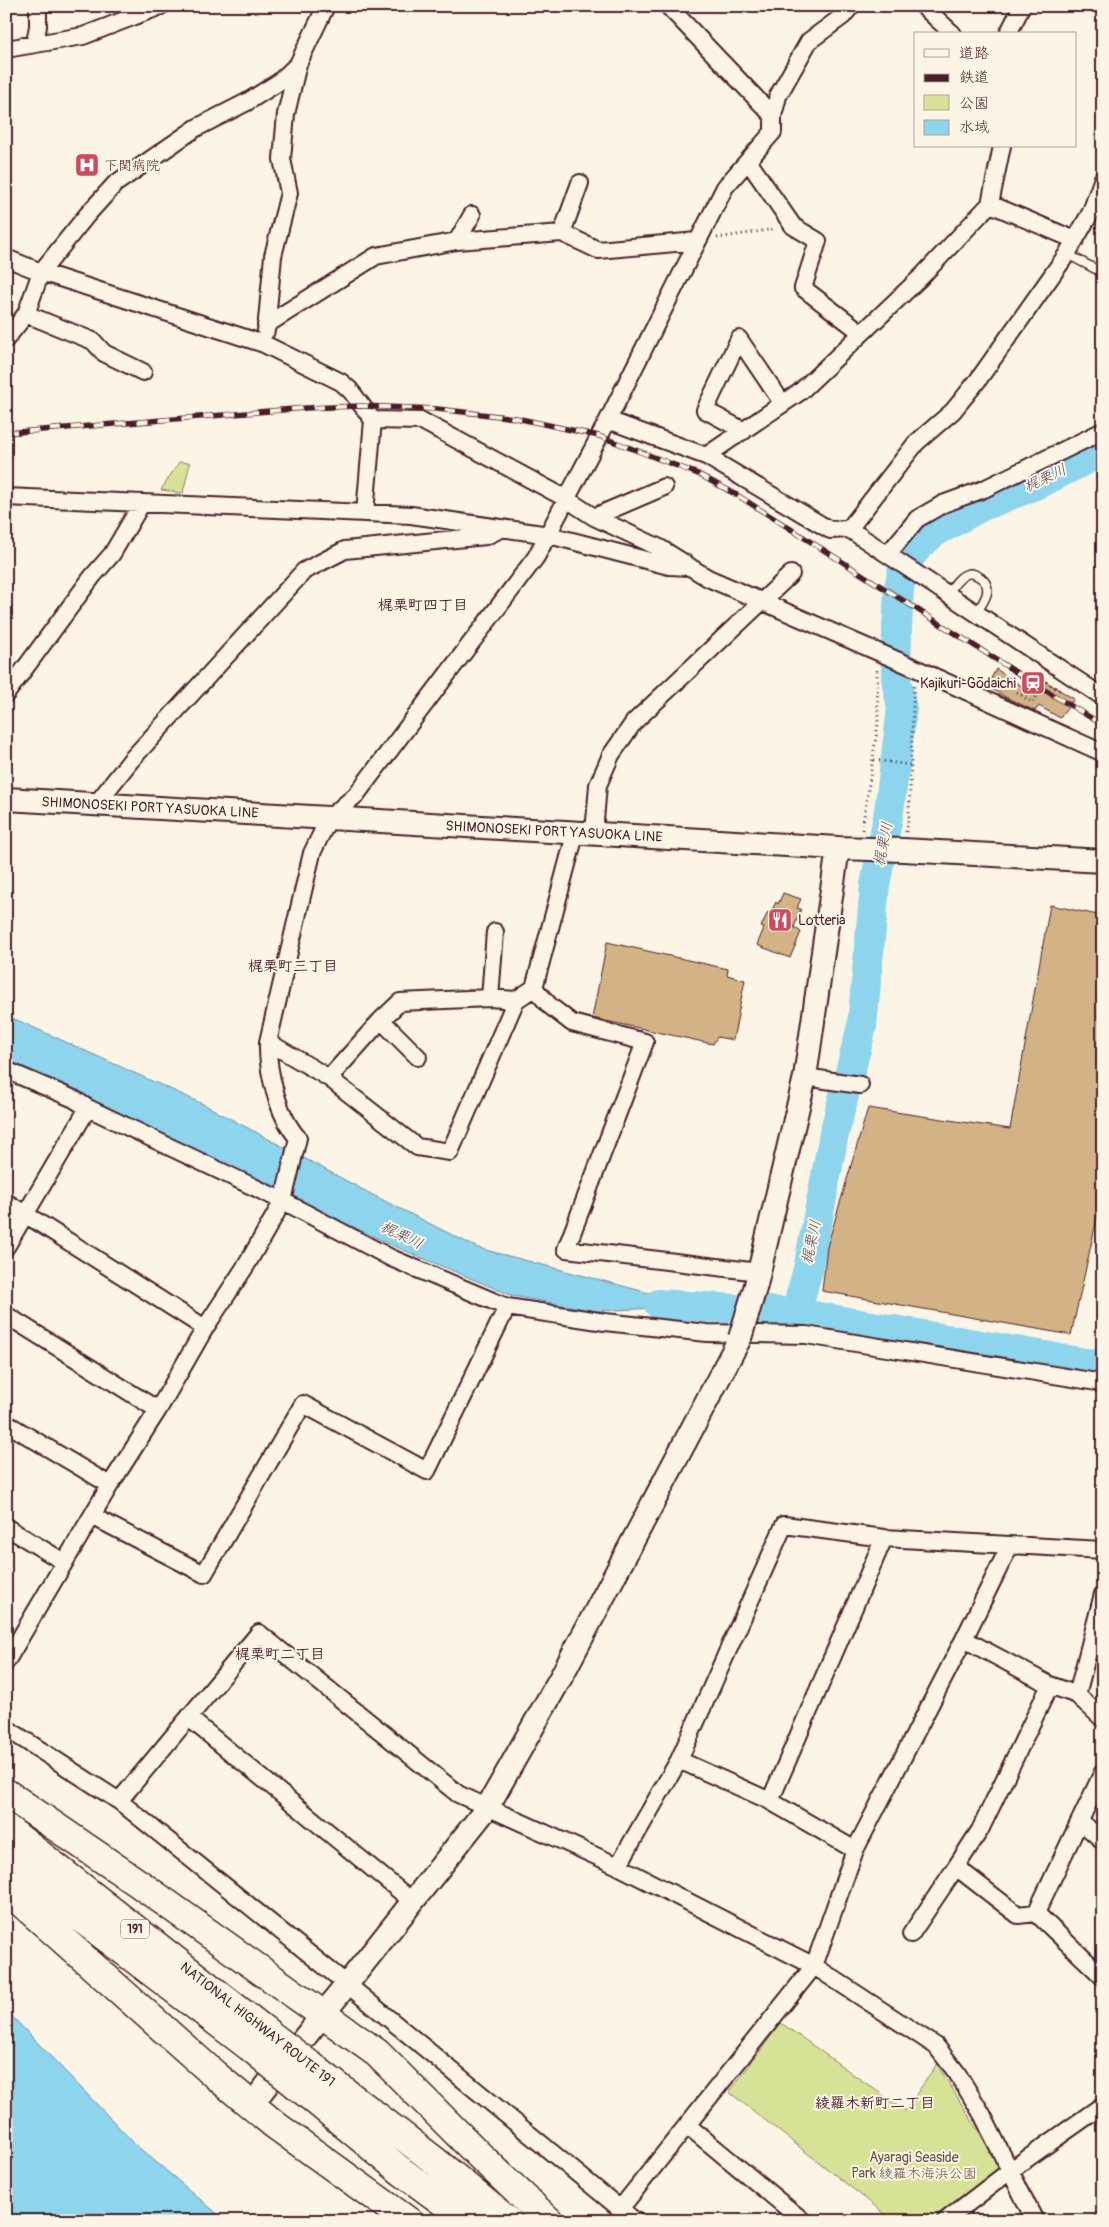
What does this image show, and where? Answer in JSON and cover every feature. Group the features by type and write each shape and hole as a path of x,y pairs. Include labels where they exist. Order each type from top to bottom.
{"highway":[{"path":"6,1793 138,1883 377,2053 479,2155 550,2221"},
{"name":"NATIONAL HIGHWAY ROUTE 191","path":"6,1828 257,2038 307,2077 436,2160 508,2221"},
{"name":"NATIONAL HIGHWAY ROUTE 191","path":"6,1861 257,2038"},
{"path":"6,1889 251,2105 282,2130 408,2221"},
{"name":"NATIONAL HIGHWAY ROUTE 191","path":"307,2077 401,2171 469,2221"}],"street":[{"path":"35,43 38,26 38,6"},
{"path":"6,49 82,36 161,6"},
{"path":"264,344 273,256 289,193 282,159 286,114 298,64 326,6"},
{"path":"668,6 773,116"},
{"path":"6,1662 11,1647 158,1410 205,1328 247,1264 283,1201 298,1138 290,1130 270,1079 268,1042 312,853 329,818 356,795 512,589 549,535 565,498 608,420 725,187 773,132 773,116 778,96 809,41 843,16 851,6"},
{"path":"923,6 951,32"},
{"path":"1009,32 1022,6"},
{"path":"6,339 26,314 41,272 87,214 115,184 196,128 247,102 279,82 298,64"},
{"path":"706,456 800,392 921,277 990,204 1002,148"},
{"path":"748,161 793,226 818,241 803,288 862,333"},
{"path":"849,529 916,443 953,411 978,380 1071,247 1091,212 1103,178"},
{"path":"562,233 580,183"},
{"path":"990,204 1071,247"},
{"path":"456,242 472,214"},
{"path":"266,325 376,256 456,242 562,233 598,250 697,241"},
{"path":"6,258 41,272 264,344 341,382 350,390 373,420 365,513"},
{"path":"26,314 93,341 104,353 143,372"},
{"path":"744,431 705,410 739,339 783,404"},
{"path":"373,420 422,421 565,498 594,516 660,548 708,578 912,667 1103,754"},
{"path":"608,420 706,456 830,530 849,529 1103,697"},
{"path":"891,556 918,519 943,504 984,489 1103,431"},
{"path":"594,516 664,487"},
{"path":"6,497 411,515 549,535 669,566 690,567"},
{"path":"6,694 92,577 112,554 142,503"},
{"path":"97,803 131,760 304,571 345,550 486,536 503,528"},
{"path":"268,1042 329,1078 418,1147 450,1152 516,1000 534,988 585,832 598,785 611,754 634,722 791,574"},
{"name":"SHIMONOSEKI PORT YASUOKA LINE","path":"6,799 855,849 1103,861"},
{"path":"251,2105 487,1808 560,1677 740,1338 757,1278 805,1077 855,849"},
{"path":"490,998 495,932"},
{"path":"534,988 550,1006 572,1023 645,1042 566,1249 757,1278"},
{"path":"329,1078 380,1020 400,1002 490,998 516,1000"},
{"path":"380,1020 418,1057"},
{"path":"6,1070 74,1099 88,1108 283,1201 391,1258 507,1307 605,1322 708,1333 806,1335 1103,1383"},
{"path":"805,1077 860,1085"},
{"path":"6,1247 88,1108"},
{"path":"6,1202 205,1328"},
{"path":"92,1516 204,1574 303,1404 428,1471 507,1307"},
{"path":"6,1315 158,1410"},
{"path":"6,1423 110,1485"},
{"path":"618,1866 679,1760 784,1525 884,1538 1103,1550"},
{"path":"6,1527 64,1562"},
{"path":"770,1801 884,1538"},
{"path":"620,2209 814,1966 855,1850 964,1639 1010,1545"},
{"path":"1077,1695 1103,1594"},
{"path":"119,1801 260,1633 458,1794 618,1866 814,1966 936,2046 957,2073 1011,2170 1035,2221"},
{"path":"964,1639 1050,1685 1077,1695 1103,1718"},
{"path":"911,1934 980,1830 1050,1685"},
{"path":"189,1718 412,1901"},
{"path":"6,1728 119,1801 348,1985 635,2221"},
{"path":"679,1760 770,1801 855,1850"},
{"path":"1036,1913 1103,1772"},
{"path":"1080,1821 1103,1841"},
{"path":"956,1867 1018,1915 1036,1913"},
{"path":"1036,1913 1103,1977"},
{"path":"945,2221 1011,2170 1103,2105"},
{"path":"687,2125 803,2221"}],"lane":[{"path":"1071,247 1103,272"},
{"path":"948,593 960,577 968,573 976,574 985,582 988,588 987,595 977,612"}],"path":[{"path":"697,241 793,226"},
{"path":"855,849 874,760 878,724 876,684 880,654"},
{"path":"903,850 909,815 912,667"},
{"path":"1017,692 1032,702 1046,682 1062,692"},
{"path":"874,760 910,765"}],"green space":[{"path":"179,462 190,463 183,493 161,490"},
{"name":"Ayaragi Seaside Park 綾羅木海浜公園","path":"781,2023 905,2111 937,2064 1002,2170 932,2221 894,2221 729,2092"}],"water":[{"path":"6,1015 203,1104 371,1194 478,1248 699,1306 596,1311 513,1296 396,1247 6,1065"},
{"path":"6,2010 137,2146 226,2221 6,2221"}],"building":[{"name":"Kajikuri-Gōdaichi","path":"996,669 1030,692 1040,678 1074,699 1060,718 1039,706 1035,711 987,686"},
{"name":"Lotteria","path":"783,893 801,899 797,908 801,909 794,927 801,932 790,958 757,945 764,928 761,927 768,912 770,914 776,902 778,904"},
{"path":"1050,905 1103,916 1103,1191 1071,1335 822,1291 827,1247 868,1108 1010,1129"},
{"path":"607,942 728,969 727,975 745,980 733,1040 717,1037 713,1044 592,1018"}],"waterway":[{"name":"梶栗川","path":"796,1313 808,1269 834,1134 862,1026 875,885 889,811 902,709 896,678 899,588 904,565 916,549 933,533 980,507 1038,484 1103,451"},
{"path":"659,1304 796,1313 1103,1366"}],"railway":[{"path":"6,433 306,408 360,406 437,409 516,418 599,436 698,474 737,495 1033,683 1103,725"}],"place":[{"name":"下関病院","path":"87,165"},
{"name":"Kajikuri-Gōdaichi","path":"1033,683"},
{"name":"Lotteria","path":"780,920"}],"district":[{"name":"梶栗町四丁目","path":"423,605"},
{"name":"梶栗町三丁目","path":"293,966"},
{"name":"梶栗町二丁目","path":"280,1654"},
{"name":"綾羅木新町二丁目","path":"875,2103"}]}
